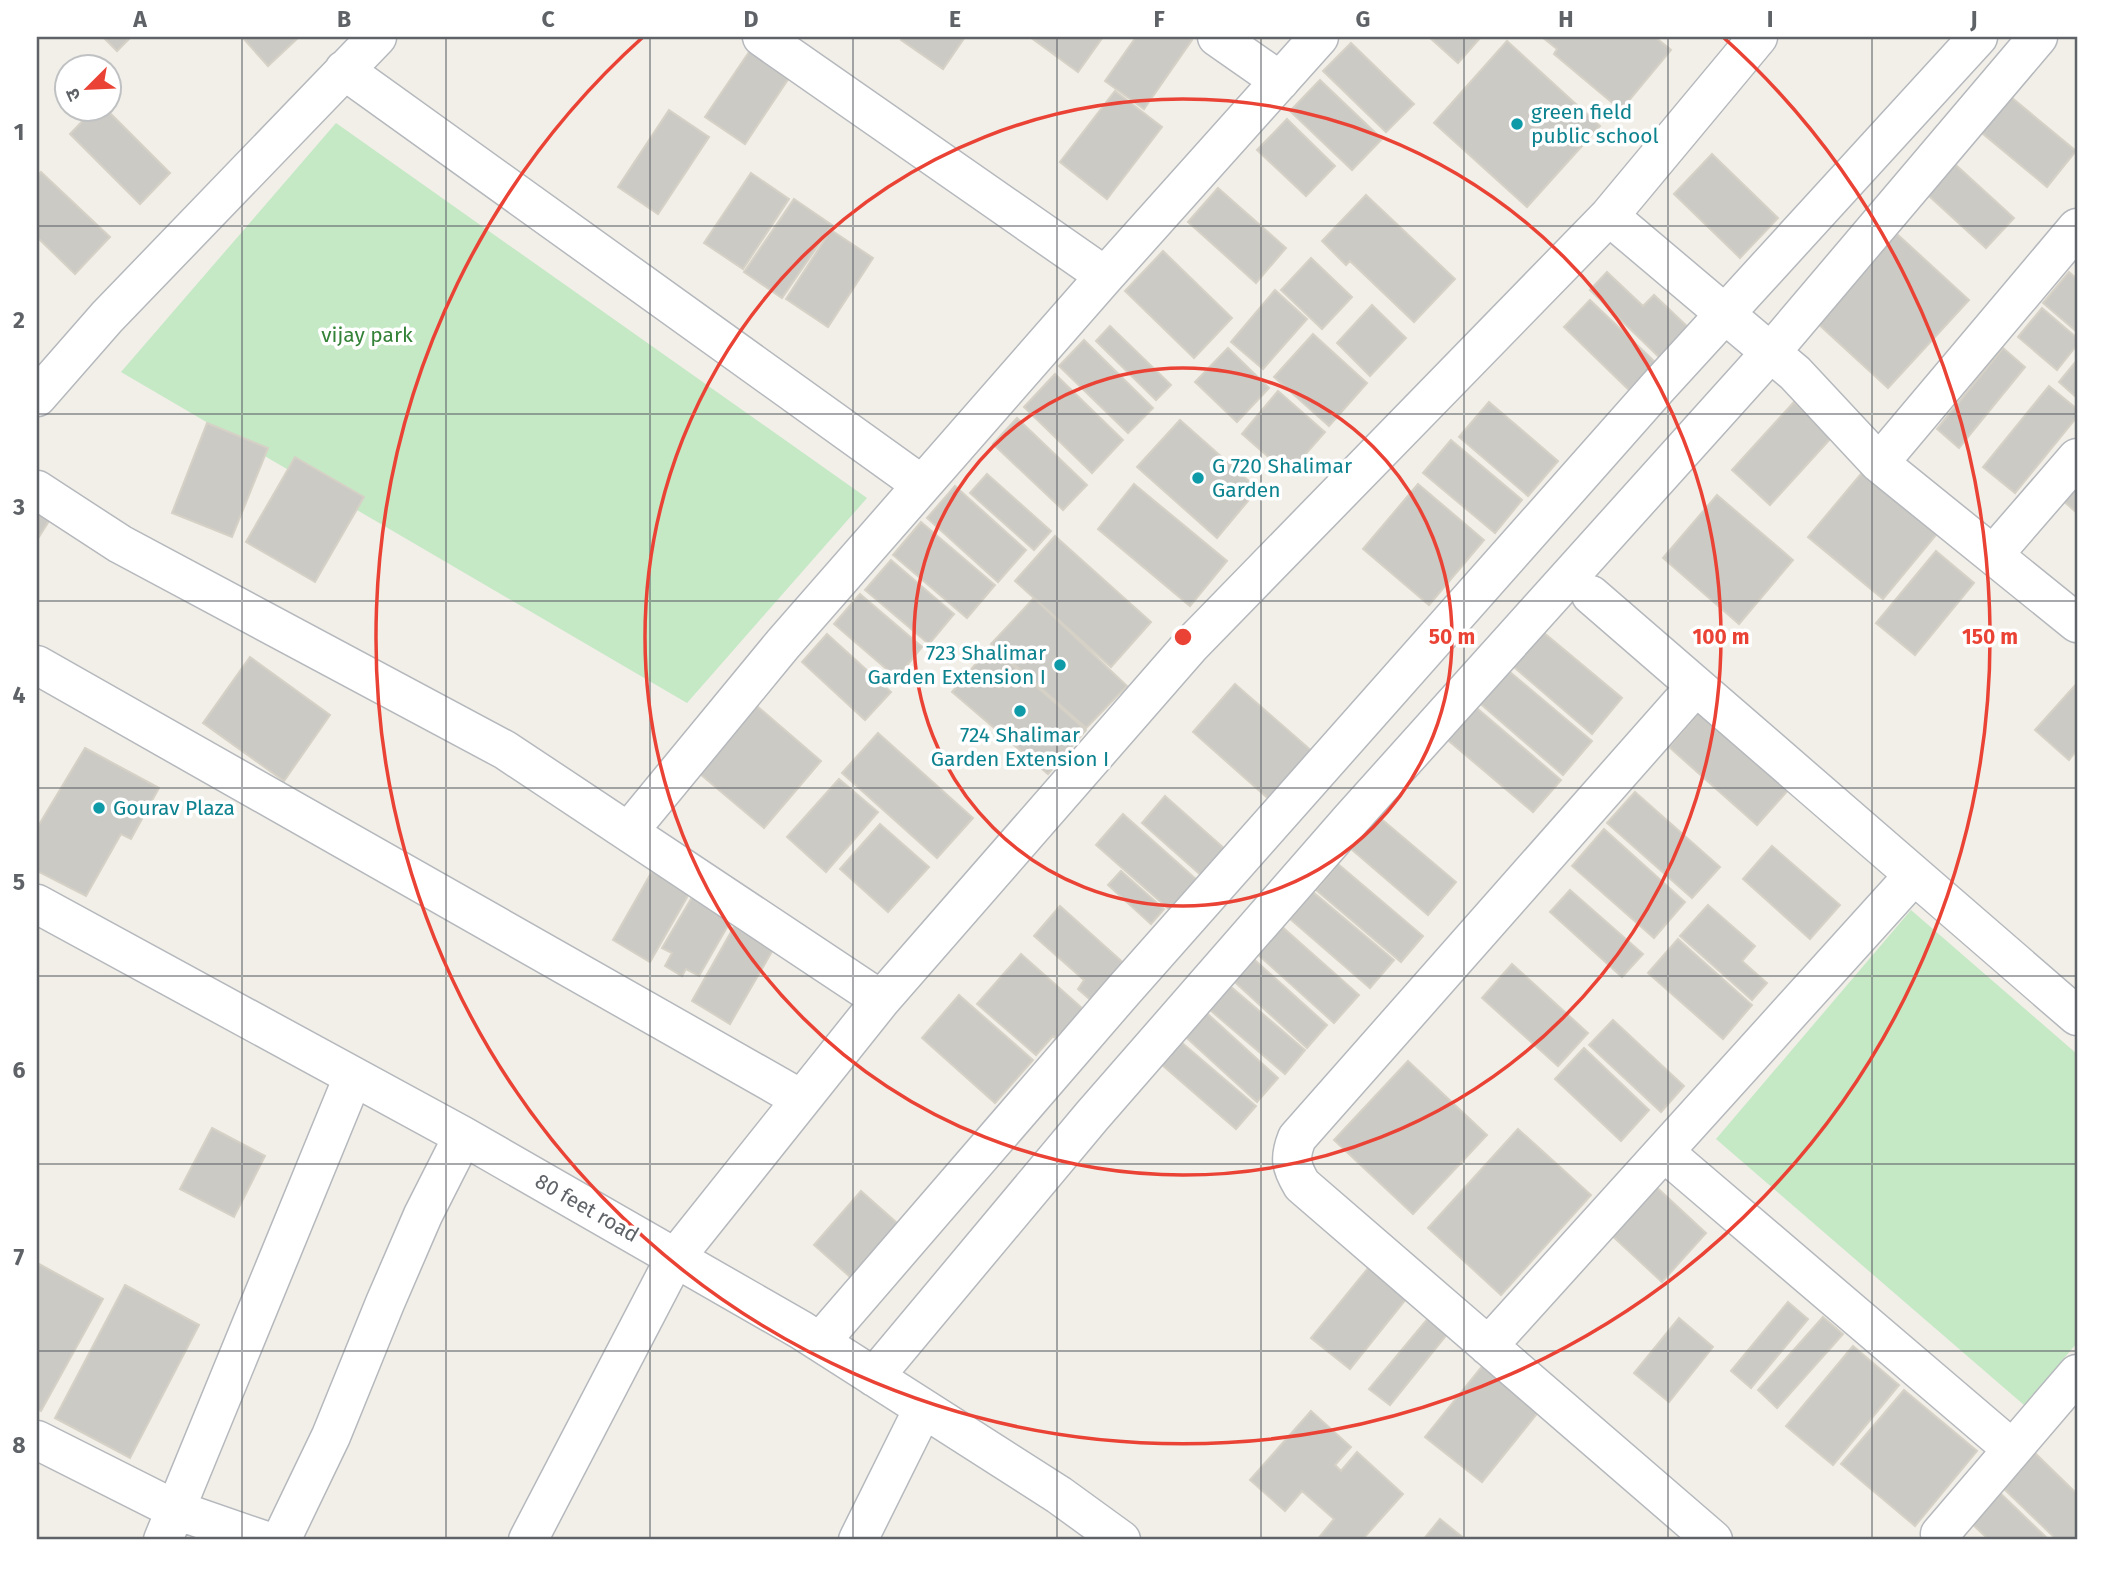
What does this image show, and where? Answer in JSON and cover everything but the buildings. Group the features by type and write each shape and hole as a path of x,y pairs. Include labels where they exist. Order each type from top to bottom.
{"street":[{"path":"37,397 116,307 377,37"},
{"path":"762,37 1105,276"},
{"path":"1217,37 1280,81"},
{"path":"629,831 783,643 1105,276 1320,37"},
{"path":"820,1342 1124,990 1978,37"},
{"path":"874,1377 1092,1116 1768,349 2038,37"},
{"path":"528,1540 675,1258 881,1000 1190,646 1609,216 1748,40"},
{"path":"344,71 922,485"},
{"path":"1609,216 1795,373 1879,463 2077,623"},
{"path":"1879,463 2077,228"},
{"path":"1993,555 2077,458"},
{"path":"37,490 120,544 505,750 881,1000"},
{"path":"1591,595 2077,1016"},
{"path":"37,665 801,1099"},
{"path":"1696,686 1297,1138 1292,1151 1293,1170 1302,1185 1713,1540"},
{"path":"1488,1346 1914,875"},
{"name":"80 feet road","path":"37,904 463,1136 820,1342 1059,1495 1121,1540"},
{"path":"170,1525 354,1077"},
{"path":"281,1540 331,1436 424,1215 463,1136"},
{"path":"1664,1153 2012,1449"},
{"path":"1940,1534 2077,1374"},
{"path":"858,1540 923,1409"},
{"path":"37,1440 170,1525 263,1540"}],"green space":[{"name":"vijay park","path":"336,123 867,498 687,703 121,372"},
{"path":"1911,910 2077,1054 2077,1343 2024,1405 1716,1139"}],"place":[{"name":"green field public school","path":"1517,124"},
{"name":"G 720 Shalimar Garden","path":"1198,478"},
{"name":"723 Shalimar Garden Extension I","path":"1060,665"},
{"name":"724 Shalimar Garden Extension I","path":"1020,711"},
{"name":"Gourav Plaza","path":"99,808"}]}
